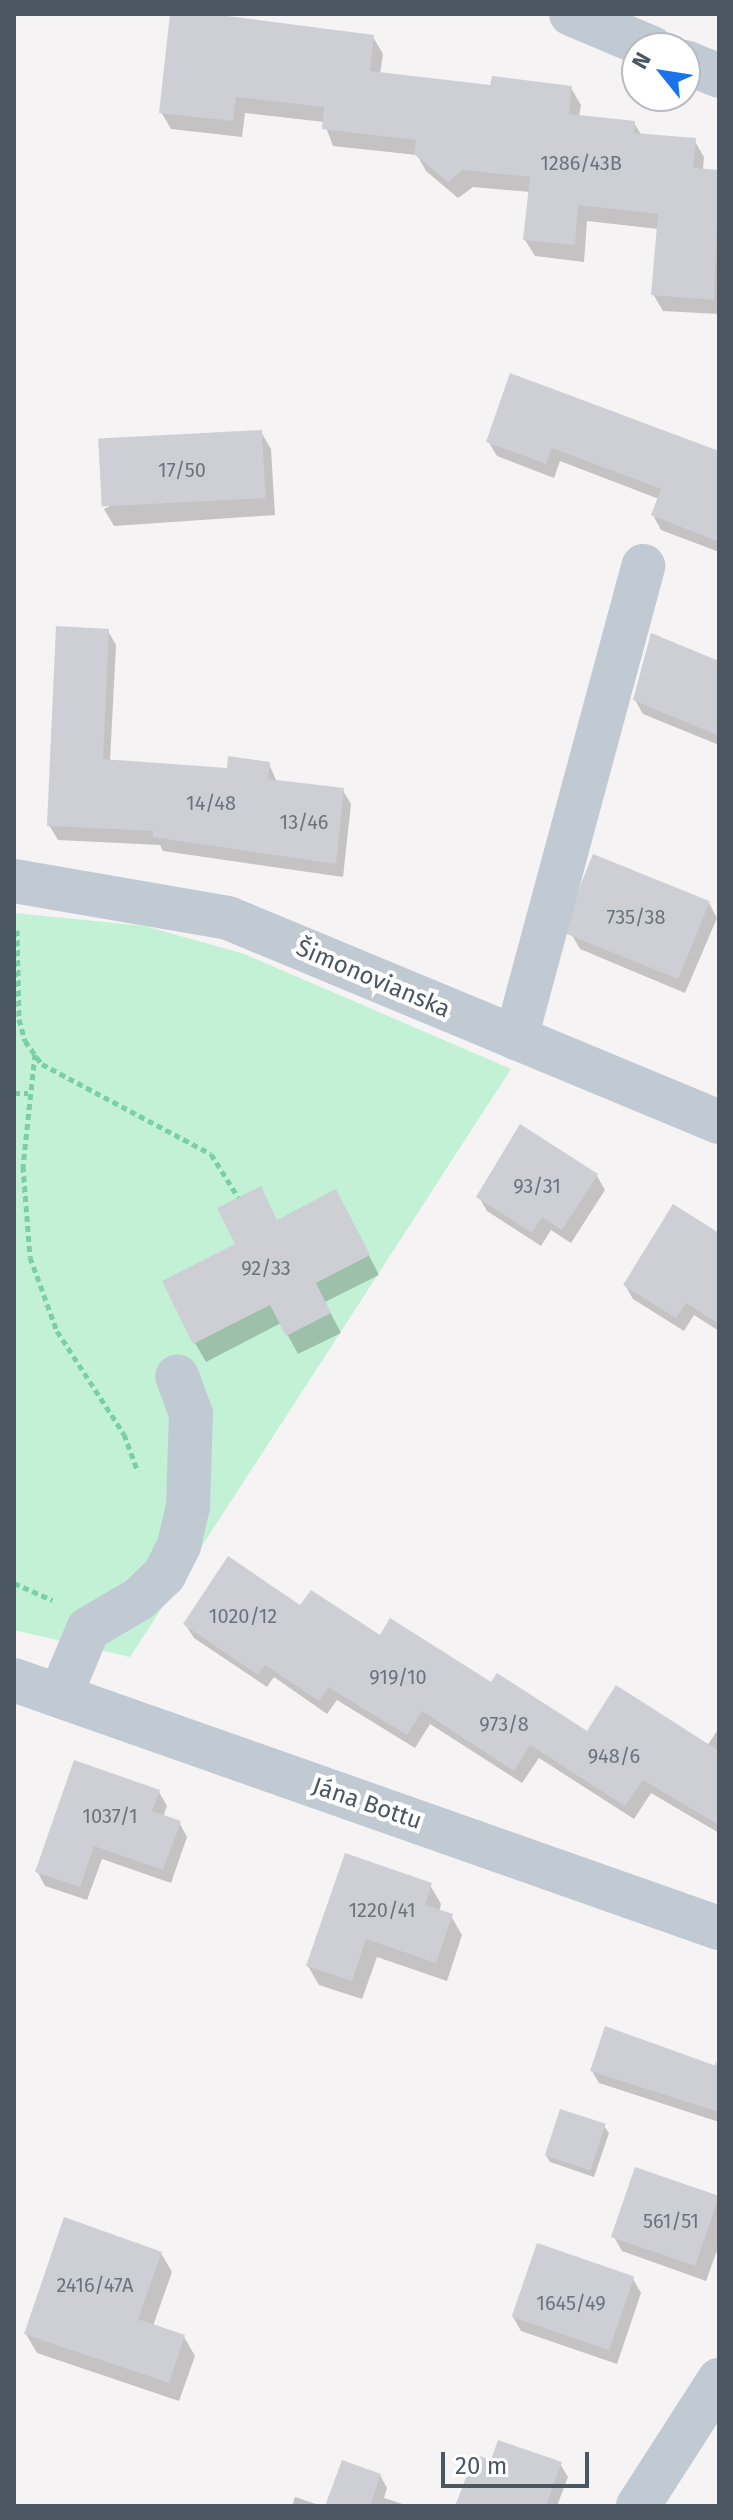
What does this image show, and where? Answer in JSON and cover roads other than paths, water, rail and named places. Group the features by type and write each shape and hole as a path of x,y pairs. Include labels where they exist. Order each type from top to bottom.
{"street":[{"path":"571,14 621,35"},
{"path":"516,1038 643,566"},
{"name":"Šimonovianska","path":"15,897 228,918 719,1122"},
{"path":"60,1696 88,1629 139,1599 164,1575 179,1545 188,1507 191,1414 177,1376"},
{"name":"Jána Bottu","path":"14,1680 719,1928"},
{"path":"638,2506 719,2380"}]}
